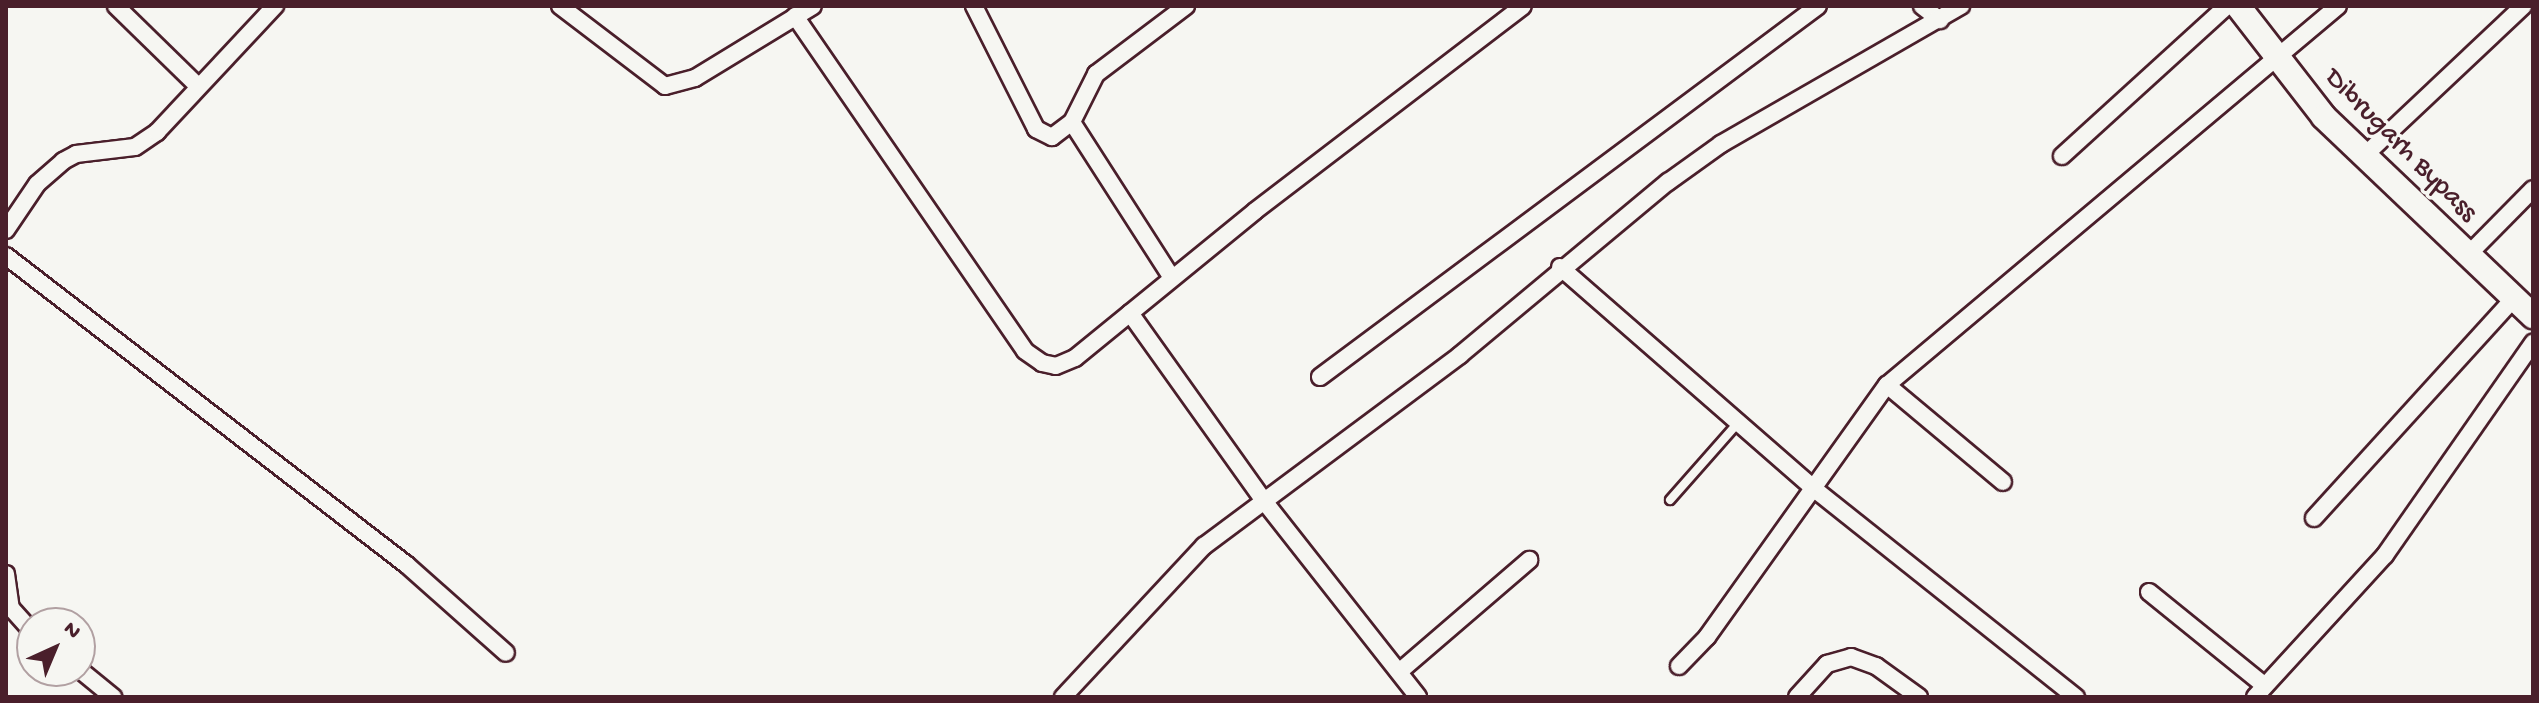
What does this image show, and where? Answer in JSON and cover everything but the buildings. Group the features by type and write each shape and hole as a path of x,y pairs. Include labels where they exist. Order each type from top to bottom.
{"main road":[{"name":"Dibrugarh Bypass","path":"2238,6 2277,62 2363,157 2466,257 2533,316"}],"street":[{"path":"116,6 198,86"},
{"path":"6,230 50,170 76,154 145,142 275,6"},
{"path":"560,6 665,86 695,78 813,6"},
{"path":"974,6 1036,129 1052,137 1072,122 1096,74 1186,6"},
{"path":"795,16 1025,351 1042,363 1056,366 1075,358 1172,278 1523,6"},
{"path":"1320,377 1818,6"},
{"path":"1922,6 1940,20"},
{"path":"1063,697 1204,546 1460,355 1560,267 1721,144 1961,6"},
{"path":"2062,156 2227,6"},
{"path":"1679,666 1707,637 1887,385 2150,161 2277,62 2338,6"},
{"path":"2363,157 2523,6"},
{"path":"1072,122 1172,278"},
{"path":"2466,257 2533,189"},
{"path":"6,256 407,565 506,653"},
{"path":"1560,267 1813,488 2076,697"},
{"path":"2314,518 2513,299"},
{"path":"1130,313 1264,501 1418,697"},
{"path":"2149,592 2260,692 2385,555 2533,343"},
{"path":"1887,385 2003,482"},
{"path":"1399,672 1529,560"},
{"path":"6,574 11,608 16,613"},
{"path":"1797,697 1827,664 1851,657 1876,666 1919,697"},
{"path":"96,683 113,697"}],"lane":[{"path":"1670,500 1738,423"}]}
